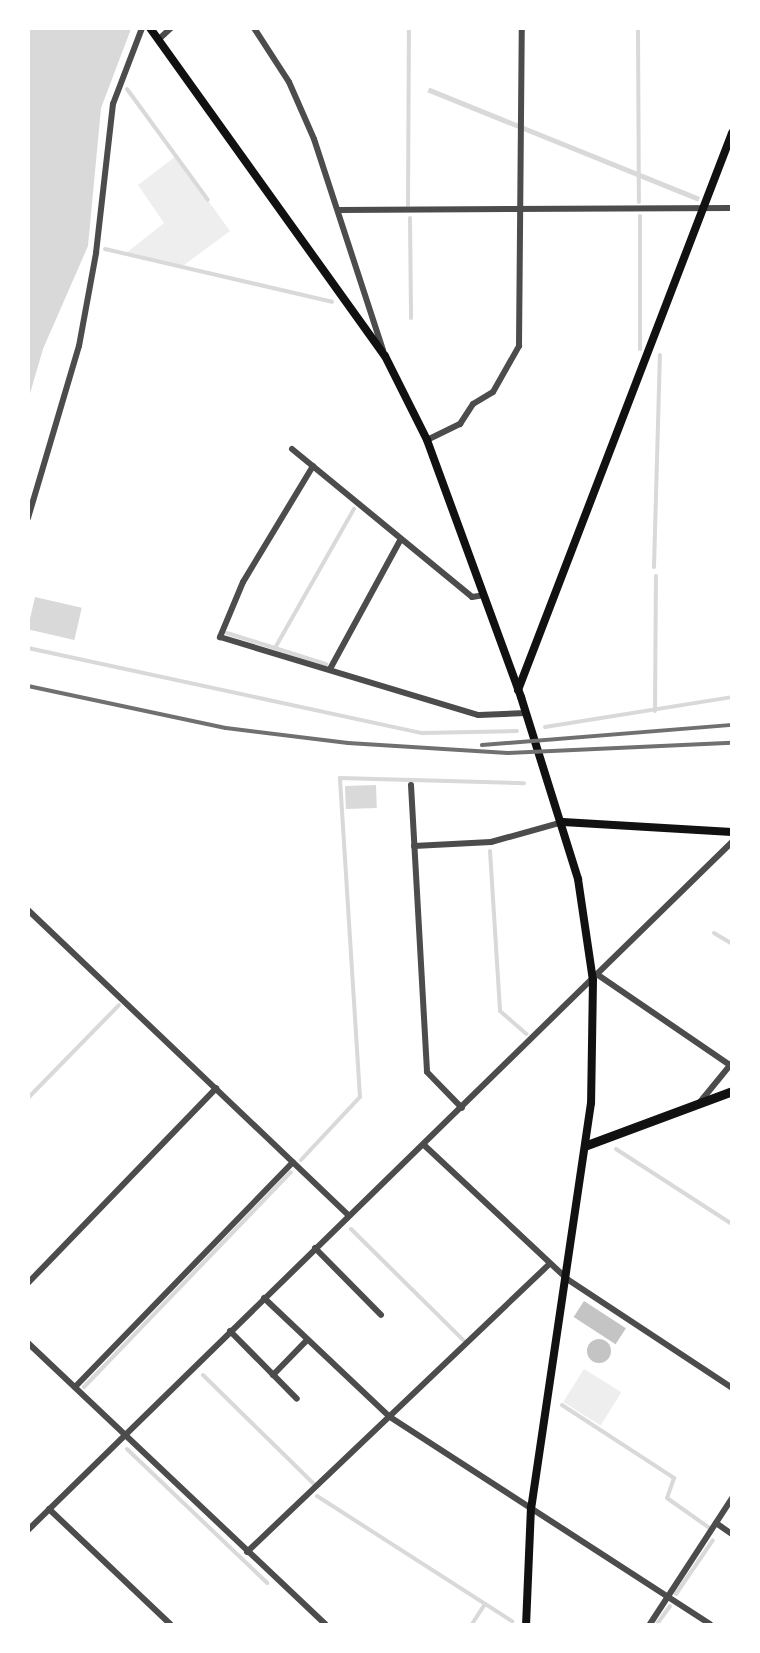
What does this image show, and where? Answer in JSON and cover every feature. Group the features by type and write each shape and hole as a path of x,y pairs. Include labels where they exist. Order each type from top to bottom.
{"main road":[{"path":"150,28 385,356 427,440 518,690 562,822 590,939 596,977 587,1145 531,1507 526,1624"},
{"path":"518,690 732,134"},
{"path":"562,822 732,832"},
{"path":"587,1145 732,1091"}],"street":[{"path":"28,519 79,346 113,104 142,28"},
{"path":"158,39 171,28"},
{"path":"254,28 289,82 339,210 385,356"},
{"path":"427,440 460,424 473,404 503,382 514,359 522,331 522,28"},
{"path":"339,210 732,208"},
{"path":"292,449 472,597 484,596"},
{"path":"313,466 243,582 220,636 479,715 526,713"},
{"path":"330,669 401,539"},
{"path":"411,785 427,1072 462,1108"},
{"path":"414,846 491,842 562,822"},
{"path":"28,1530 732,842"},
{"path":"28,910 31,918 216,1088 348,1215"},
{"path":"596,977 731,1064 700,1103"},
{"path":"28,1283 216,1088"},
{"path":"424,1145 567,1279 732,1388"},
{"path":"75,1388 293,1162"},
{"path":"315,1248 381,1315"},
{"path":"247,1552 549,1264"},
{"path":"264,1298 390,1417 710,1624"},
{"path":"230,1331 297,1399"},
{"path":"273,1375 307,1340"},
{"path":"28,1343 325,1624"},
{"path":"650,1624 732,1498"},
{"path":"49,1509 170,1624"},
{"path":"715,1524 732,1534"}],"shaded area":[{"path":"29,28 131,29 101,108 88,246 43,349 29,397"},
{"path":"429,88 700,197 698,202 427,92"},
{"path":"176,156 230,231 180,268 125,254 164,223 138,185"},
{"path":"35,597 82,608 74,640 28,629"},
{"path":"376,785 377,808 346,809 345,786"},
{"path":"584,1369 621,1392 601,1425 563,1402"}],"building":[{"path":"584,1301 626,1328 616,1344 574,1317"},
{"path":"599,1339 607,1343 611,1351 607,1359 599,1363 591,1359 587,1351 591,1343"}],"waterway":[{"path":"408,205 409,28"},
{"path":"638,28 639,202"},
{"path":"127,89 208,200"},
{"path":"640,216 640,349"},
{"path":"410,218 411,318"},
{"path":"105,249 332,302"},
{"path":"654,567 660,355"},
{"path":"275,648 354,509"},
{"path":"655,711 656,576"},
{"path":"227,633 326,664"},
{"path":"28,648 422,733 517,731"},
{"path":"545,727 732,697"},
{"path":"301,1160 360,1097 340,778 524,783"},
{"path":"490,851 500,1011 526,1034"},
{"path":"714,933 732,944"},
{"path":"28,1098 119,1005"},
{"path":"616,1149 732,1224"},
{"path":"84,1387 291,1172"},
{"path":"351,1229 463,1340"},
{"path":"203,1375 315,1485"},
{"path":"562,1405 674,1478 667,1498 711,1529"},
{"path":"127,1449 267,1583"},
{"path":"317,1496 512,1621"},
{"path":"676,1594 713,1540"},
{"path":"472,1624 485,1604"},
{"path":"657,1624 670,1606"}],"railway":[{"path":"28,686 226,728 348,743 508,753 732,743"},
{"path":"482,745 732,725"}]}
